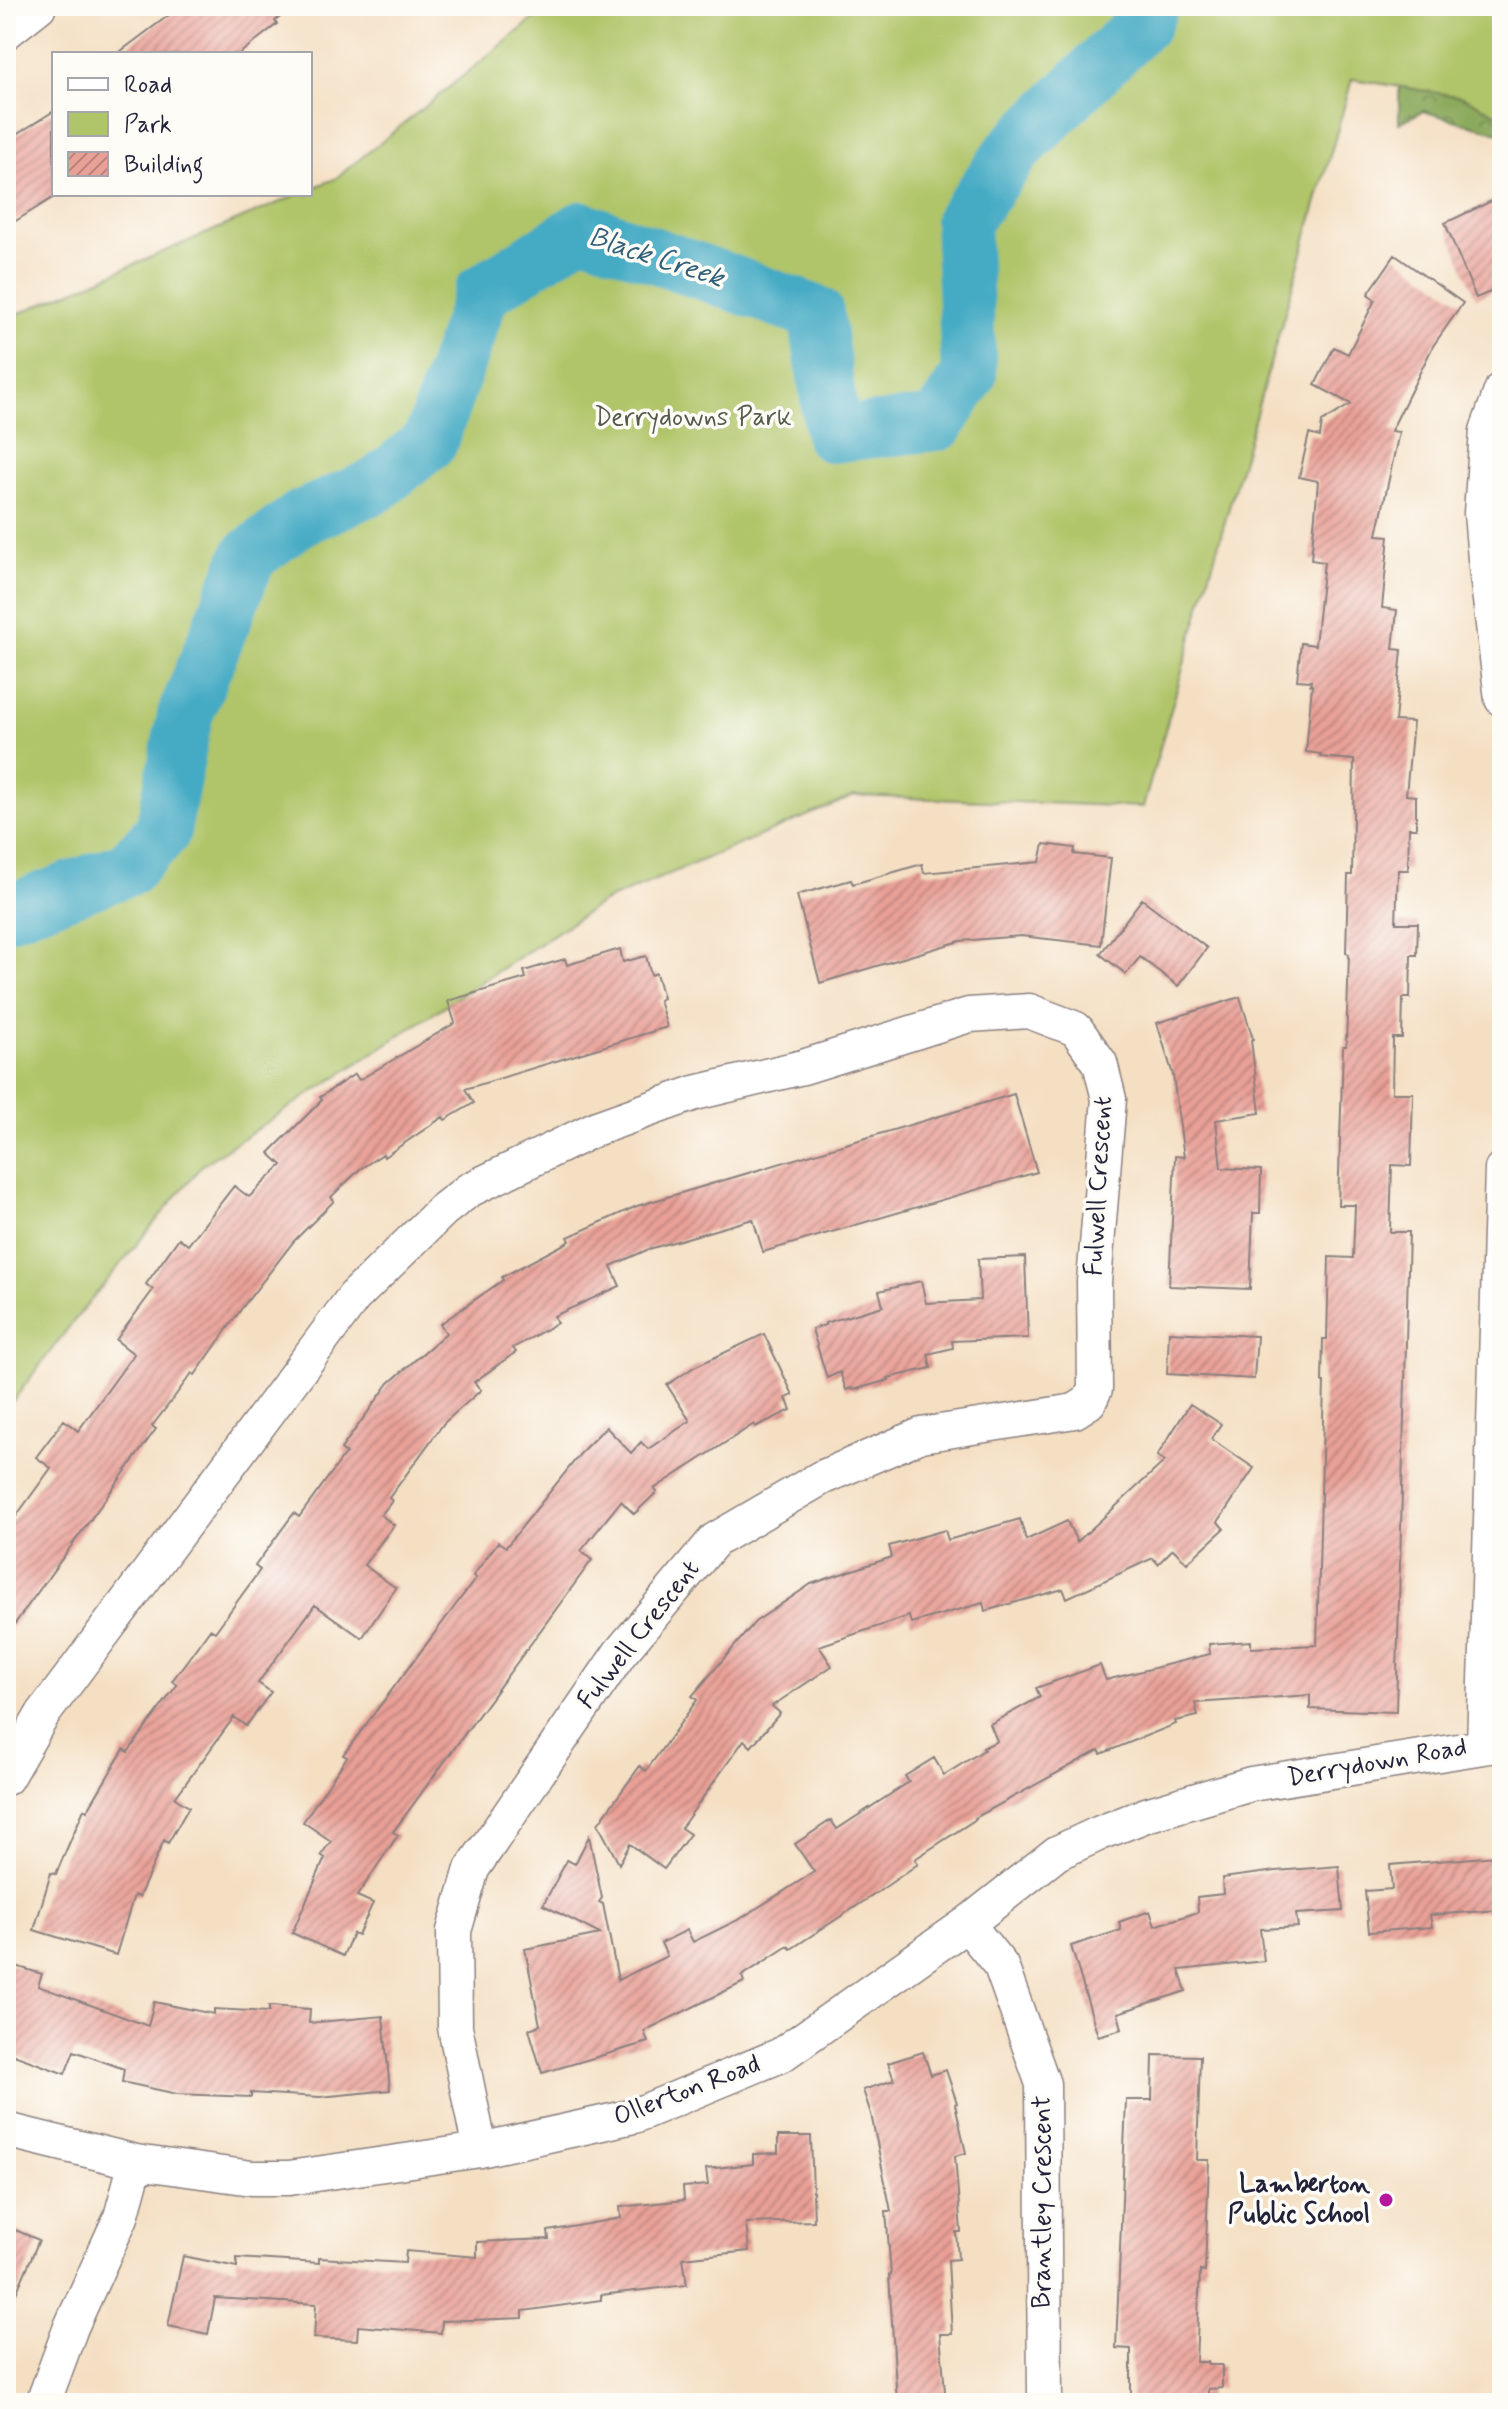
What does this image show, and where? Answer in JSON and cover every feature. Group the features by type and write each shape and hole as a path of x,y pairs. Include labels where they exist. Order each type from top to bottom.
{"street":[{"path":"6,32 39,6"},
{"path":"1502,389 1487,431 1481,513 1502,699"},
{"name":"Fulwell Crescent","path":"6,1778 43,1714 354,1297 443,1210 469,1190 597,1128 695,1093 803,1067 969,1015 1029,1011 1076,1029 1100,1063 1109,1099 1094,1282 1095,1389 1089,1402 1075,1411 921,1435 821,1478 715,1540 620,1653 472,1869 454,1931 455,2027 480,2150"},
{"path":"1493,1745 1502,1169"},
{"name":"Derrydown Road","path":"1251,1784 1493,1745"},
{"name":"Ollerton Road","path":"6,2130 136,2162 252,2178 289,2178 520,2143 634,2116 781,2055 967,1924 1057,1853 1146,1815 1251,1784"},
{"name":"Brantley Crescent","path":"967,1924 1001,1966 1043,2084 1045,2403"},
{"path":"43,2403 71,2327 121,2217 136,2162"}],"green space":[{"name":"Derrydowns Park","path":"550,6 1502,6 1502,116 1463,97 1352,79 1143,807 854,796 603,902 202,1165 72,1323 6,1410 6,319 294,196 312,196 312,188 335,179"},
{"path":"1502,6 1502,134 1423,111 1399,123 1400,21"}],"building":[{"path":"181,6 294,6 242,52 120,52"},
{"path":"52,112 54,197 6,227 6,141"},
{"path":"1502,196 1502,287 1476,298 1445,223"},
{"path":"1395,255 1463,303 1433,346 1391,431 1399,432 1377,535 1389,536 1382,608 1397,610 1393,649 1402,650 1395,721 1413,722 1406,795 1416,796 1416,828 1409,828 1408,870 1398,870 1396,923 1418,923 1417,955 1411,955 1410,998 1403,998 1402,1038 1393,1038 1392,1093 1413,1093 1411,1166 1392,1165 1390,1232 1409,1232 1396,1712 1310,1709 1310,1695 1195,1703 1198,1716 1175,1721 1176,1724 1101,1754 1099,1750 975,1818 915,1859 918,1864 878,1892 791,1949 788,1946 742,1976 744,1982 644,2031 648,2042 542,2073 529,2029 540,2025 525,1949 600,1934 543,1905 567,1860 575,1864 589,1836 602,1898 599,1902 603,1904 618,1980 667,1956 661,1943 687,1930 693,1942 740,1919 814,1872 795,1844 831,1820 837,1829 909,1782 905,1776 934,1758 944,1775 984,1750 997,1741 990,1724 1040,1697 1036,1688 1100,1665 1106,1680 1210,1654 1209,1644 1251,1641 1251,1648 1317,1645 1323,1339 1327,1339 1329,1257 1353,1258 1355,1205 1338,1205 1354,760 1320,757 1321,754 1306,752 1312,685 1311,681 1297,680 1301,643 1315,645 1324,562 1311,560 1318,481 1299,477 1309,434 1320,437 1322,422 1351,404 1315,385 1334,347 1348,354 1375,300 1368,294"},
{"path":"1044,844 1075,848 1074,854 1111,858 1101,945 1021,936 960,941 820,983 797,895 851,880 853,884 922,864 924,873 1040,862"},
{"path":"1142,899 1207,948 1178,986 1140,957 1126,974 1100,954"},
{"path":"620,949 623,962 646,956 651,975 656,973 663,998 659,1000 667,1027 465,1089 474,1103 445,1120 443,1117 384,1157 383,1154 360,1169 331,1197 334,1201 294,1241 195,1375 192,1373 152,1426 156,1429 6,1636 6,1530 51,1468 36,1457 64,1420 78,1431 134,1354 116,1340 153,1290 146,1284 179,1238 188,1245 234,1186 249,1197 282,1165 269,1153 322,1100 320,1097 355,1074 359,1080 455,1023 448,1001 526,978 524,971 565,959 567,965"},
{"path":"1240,997 1253,1039 1260,1113 1216,1120 1221,1168 1261,1170 1260,1213 1253,1213 1250,1289 1169,1286 1175,1156 1184,1157 1173,1075 1157,1023"},
{"path":"1014,1094 1037,1172 763,1252 753,1219 649,1249 611,1266 620,1286 554,1316 557,1323 513,1348 516,1352 474,1382 481,1390 444,1423 389,1498 392,1501 381,1515 394,1525 364,1565 396,1588 362,1638 315,1605 258,1683 271,1692 246,1726 234,1717 175,1798 189,1807 168,1843 164,1840 139,1897 134,1895 116,1955 34,1930 51,1873 56,1874 84,1809 87,1811 124,1749 128,1752 177,1685 172,1681 210,1629 215,1632 260,1570 255,1566 294,1513 299,1517 346,1453 341,1449 389,1383 446,1333 440,1324 503,1280 502,1277 570,1241 568,1237 637,1206"},
{"path":"1025,1257 1028,1338 952,1341 953,1348 928,1354 931,1368 853,1390 846,1390 840,1372 827,1378 812,1329 883,1306 879,1291 921,1281 926,1303 980,1300 978,1259"},
{"path":"1169,1332 1257,1336 1254,1379 1167,1374"},
{"path":"764,1334 793,1395 786,1398 791,1410 755,1427 754,1424 654,1489 657,1492 634,1514 621,1501 581,1551 592,1560 393,1832 398,1835 357,1896 373,1903 358,1935 353,1933 343,1956 292,1933 325,1858 321,1855 331,1841 303,1822 347,1757 343,1755 476,1578 473,1576 498,1542 506,1547 584,1449 606,1427 631,1453 641,1442 648,1449 690,1421 667,1385 694,1367"},
{"path":"1190,1404 1221,1424 1211,1439 1254,1468 1218,1522 1224,1529 1187,1563 1173,1549 1158,1564 1153,1558 1067,1598 1063,1589 985,1611 983,1603 911,1623 909,1616 819,1646 832,1666 772,1706 780,1713 751,1747 744,1740 681,1828 690,1834 664,1869 630,1844 619,1864 598,1824 640,1766 646,1771 697,1700 692,1696 755,1622 811,1584 892,1557 889,1546 945,1530 948,1540 1020,1519 1026,1540 1067,1521 1077,1542 1165,1461 1157,1456"},
{"path":"1497,1856 1499,1910 1430,1915 1432,1927 1369,1932 1365,1891 1392,1889 1390,1865"},
{"path":"1339,1866 1343,1911 1296,1914 1298,1927 1260,1929 1264,1961 1179,1970 1186,1991 1118,2013 1122,2029 1098,2036 1071,1946 1121,1930 1119,1922 1150,1911 1155,1926 1198,1912 1197,1897 1223,1894 1222,1878"},
{"path":"6,1963 42,1974 38,1986 148,2026 154,2002 214,2014 214,2009 269,2012 269,2006 310,2009 309,2023 383,2016 390,2090 320,2097 251,2093 251,2097 177,2094 122,2082 124,2069 74,2051 65,2074 6,2052"},
{"path":"923,2052 931,2075 946,2070 957,2103 966,2153 955,2156 961,2232 956,2232 958,2259 948,2260 952,2334 940,2334 946,2403 897,2403 886,2211 891,2211 863,2090 894,2080 888,2063"},
{"path":"1153,2055 1200,2056 1197,2160 1209,2160 1205,2272 1200,2271 1196,2362 1222,2365 1222,2388 1208,2389 1208,2403 1131,2403 1131,2349 1116,2348 1126,2100 1152,2100"},
{"path":"778,2136 811,2136 814,2221 746,2223 749,2251 683,2258 687,2285 601,2295 601,2300 523,2311 523,2318 442,2321 441,2333 358,2326 357,2340 314,2338 316,2304 215,2298 208,2334 168,2326 183,2256 237,2267 237,2258 319,2263 319,2258 405,2263 406,2251 477,2257 477,2242 549,2239 548,2231 621,2218 620,2207 684,2200 683,2187 708,2185 706,2169 753,2164 753,2154 778,2153"},
{"path":"6,2226 39,2240 6,2317"}],"waterway":[{"name":"Black Creek","path":"6,913 129,868 163,831 185,715 249,556 301,518 377,485 430,442 482,292 582,229 816,313 833,435 938,423 969,375 962,222 1014,150 1144,22 1151,6"}],"place":[{"name":"Lamberton Public School","path":"1386,2200"}]}
